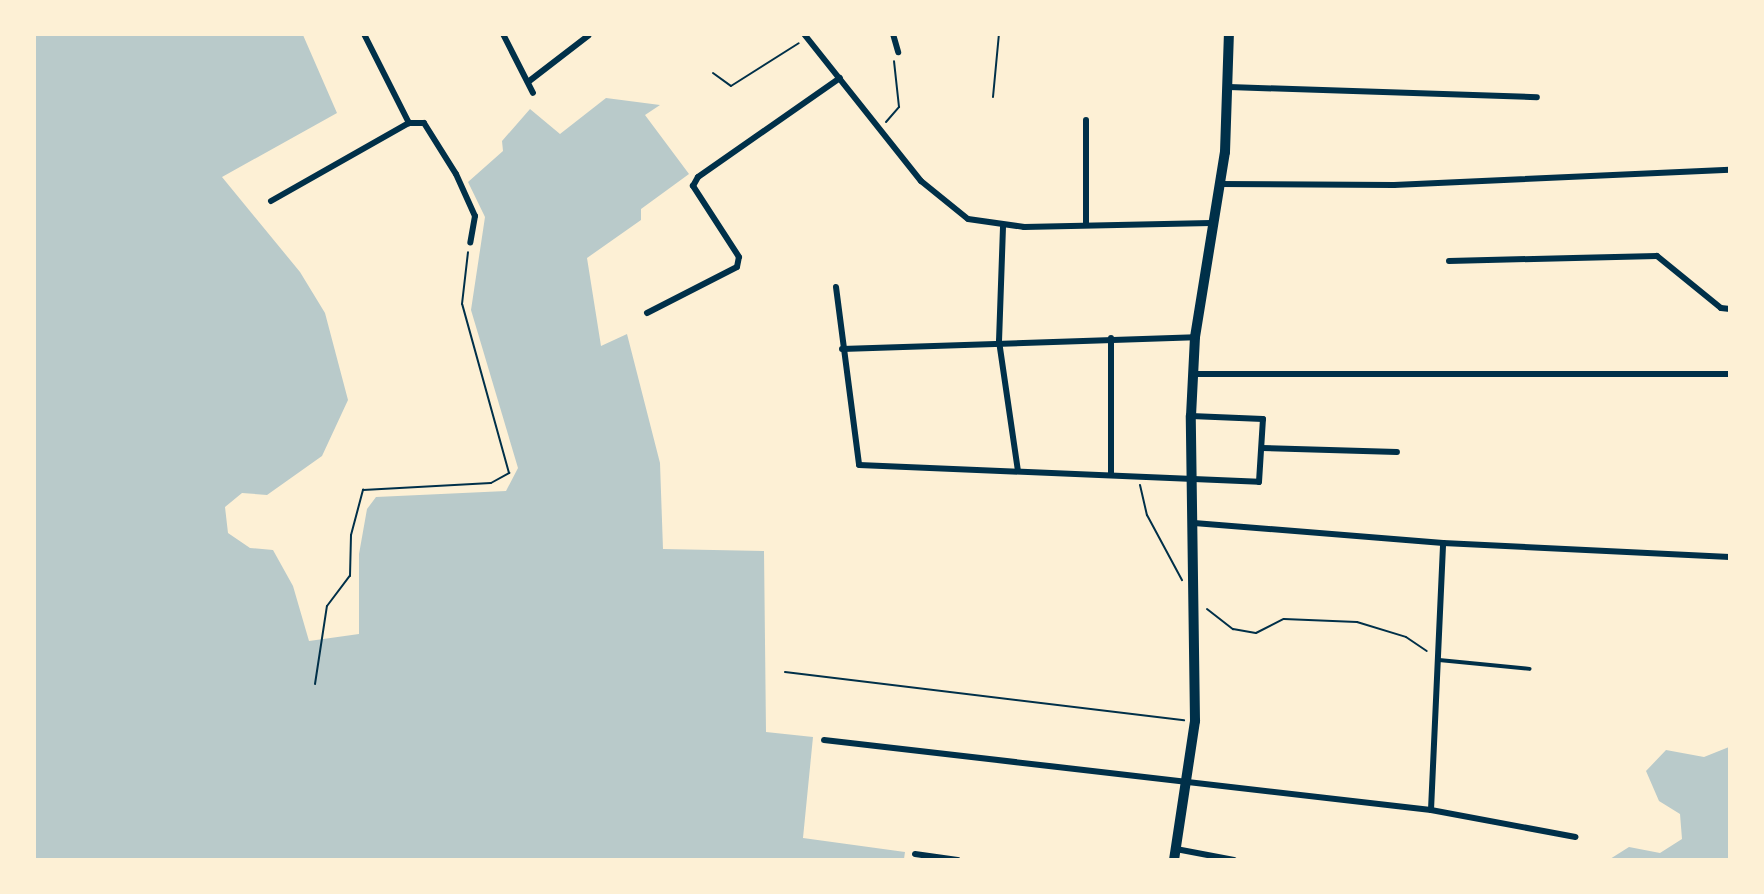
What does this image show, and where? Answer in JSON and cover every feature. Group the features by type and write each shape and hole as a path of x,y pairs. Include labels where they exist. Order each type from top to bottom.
{"street":[{"path":"364,34 409,123"},
{"path":"503,34 533,93"},
{"path":"893,34 898,52"},
{"path":"1229,34 1228,87 1219,184 1211,222 1195,338 1191,416 1194,523 1191,590 1195,721 1175,854 1234,860"},
{"path":"528,82 588,36"},
{"path":"805,36 876,126 942,202 968,219 1003,227 1086,223 1211,222"},
{"path":"647,313 737,267 739,257 693,186 699,177 840,78"},
{"path":"1228,87 1537,98"},
{"path":"1086,120 1086,223"},
{"path":"271,201 409,123 424,123 456,174 475,216 470,243"},
{"path":"1219,184 1394,185 1730,170"},
{"path":"1003,227 999,341 1018,471"},
{"path":"1449,261 1657,256 1721,308 1730,309"},
{"path":"836,287 842,349 859,465 1111,472 1259,482 1263,419 1191,416"},
{"path":"1111,338 1111,472"},
{"path":"842,349 999,341 1195,338"},
{"path":"1193,374 1730,374"},
{"path":"1262,448 1397,452"},
{"path":"1194,523 1443,543 1730,557"},
{"path":"1431,810 1443,543"},
{"path":"824,740 1431,810 1575,837"},
{"path":"915,854 958,860"}],"lane":[{"path":"1439,660 1530,669"}],"path":[{"path":"993,97 999,34"},
{"path":"713,73 731,86 805,36"},
{"path":"876,126 899,106 893,62 898,52"},
{"path":"315,684 327,606 350,576 351,535 363,490 491,483 505,480 509,474 462,304 470,243"},
{"path":"1139,475 1147,515 1174,572 1233,629 1257,633 1284,619 1308,618 1357,622 1406,637 1439,660"},
{"path":"784,672 1195,721"}],"shaded area":[{"path":"34,35 303,35 337,113 222,177 300,272 325,313 348,400 322,456 267,495 242,493 225,507 228,533 250,548 273,550 293,586 309,641 359,634 359,554 367,509 376,497 506,491 518,468 471,310 485,217 468,182 503,151 502,141 530,109 560,134 606,98 660,105 645,115 689,174 641,209 641,220 587,258 601,346 627,334 660,463 663,549 764,551 766,732 813,737 803,838 905,852 904,859 35,859"},
{"path":"1729,747 1729,859 1610,859 1629,847 1660,853 1682,839 1680,814 1659,801 1646,771 1666,750 1704,757"}]}
